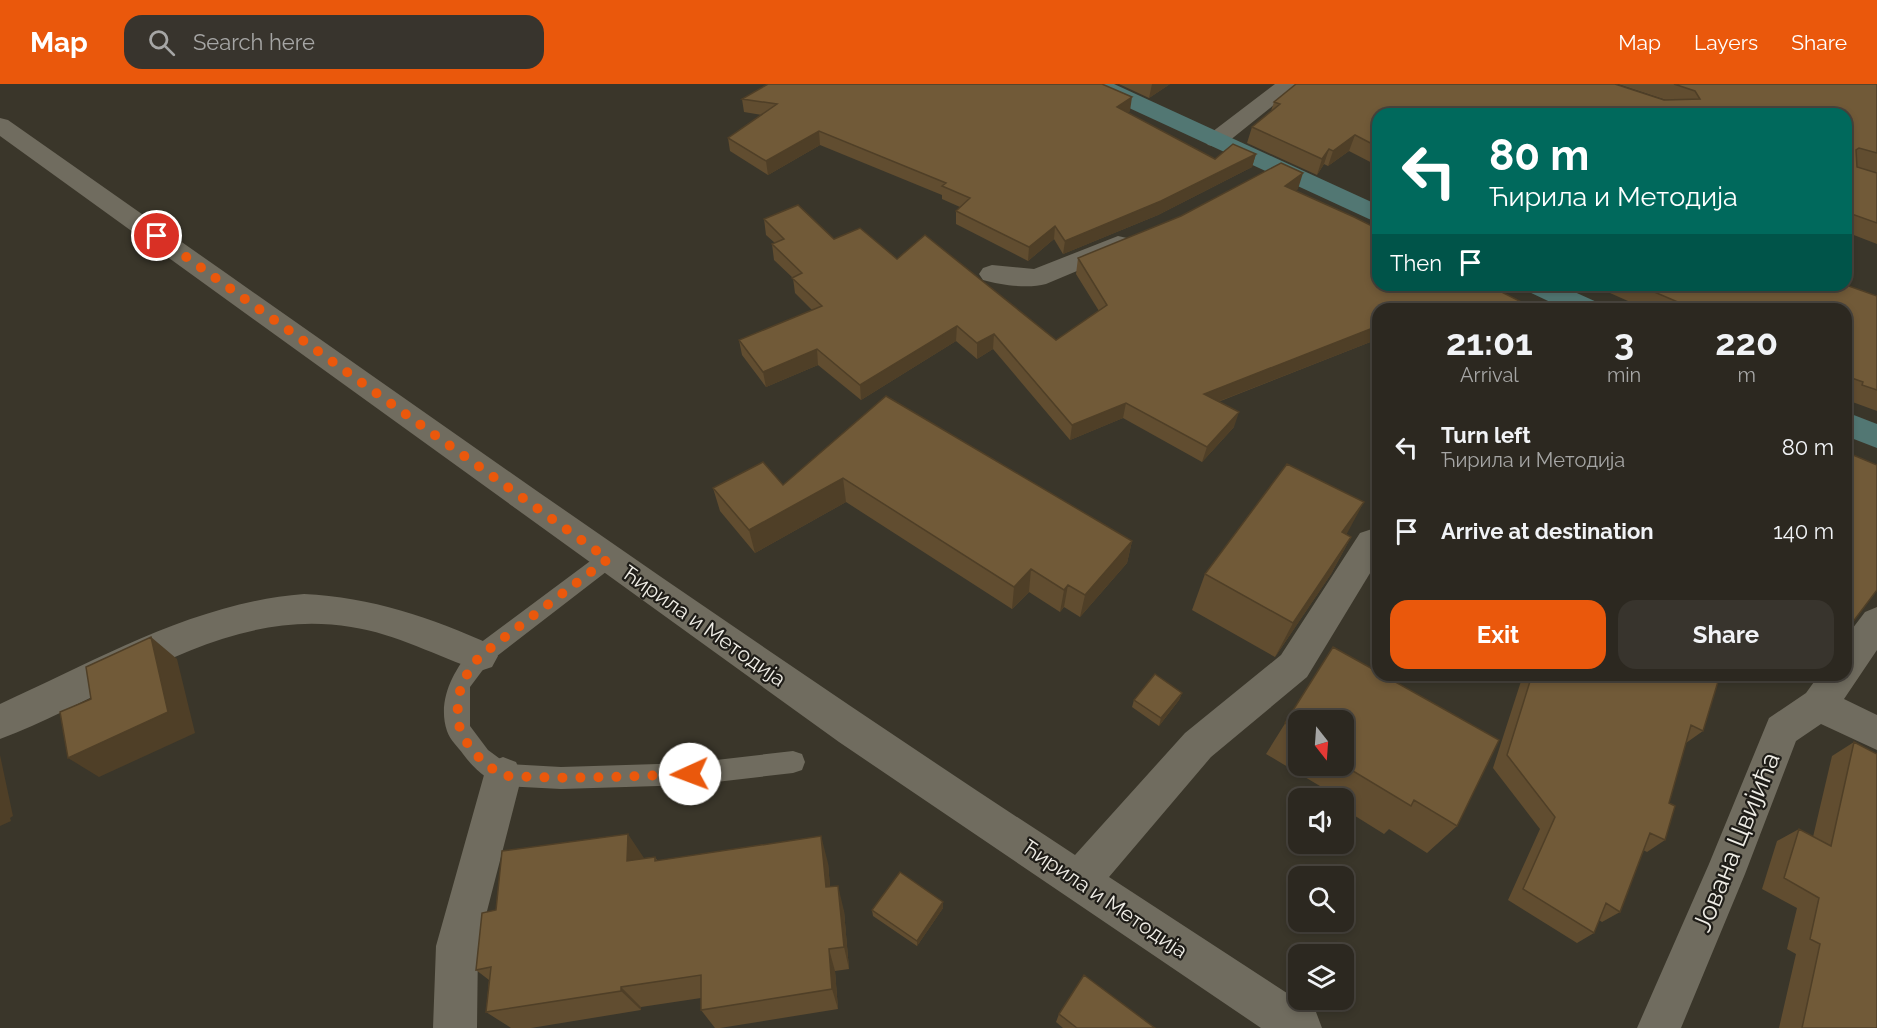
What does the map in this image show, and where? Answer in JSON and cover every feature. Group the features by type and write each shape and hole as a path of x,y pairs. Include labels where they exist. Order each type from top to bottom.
{"main road":[{"path":"1096,84 1372,211"},
{"path":"1549,291 1576,303"},
{"path":"1852,426 1877,437"}],"street":[{"path":"1216,140 1289,84"},
{"name":"Ћирила и Методија","path":"0,125 608,559 852,730 1300,1028"},
{"path":"1246,182 1275,167"},
{"path":"993,274 1037,278 1136,237"},
{"path":"1079,881 1198,745 1294,666 1372,542"},
{"path":"0,722 180,638 245,616 277,611 332,609 357,613 443,638 480,656"},
{"path":"1852,657 1877,622"},
{"path":"1830,690 1877,733"},
{"name":"Јована Цвијића","path":"1659,1028 1725,874 1782,730 1830,690"},
{"path":"455,1028 458,946 503,775"}],"lane":[{"path":"608,559 480,656 465,674 459,687 458,729 480,758 503,775 561,778 690,774 793,762"}],"building":[{"path":"768,84 1102,84 1132,97 1117,107 1215,159 1233,144 1256,154 1161,201 1065,241 1055,226 1029,247 956,211 970,198 942,186 946,183 819,131 766,161 728,138 777,104 742,99"},
{"path":"1296,84 1615,84 1664,100 1700,99 1695,91 1674,84 1877,84 1877,153 1859,148 1856,150 1857,167 1877,173 1877,223 1852,214 1852,108 1372,108 1372,144 1355,135 1333,151 1329,149 1322,159 1252,127 1280,104 1274,102"},
{"path":"1281,163 1303,173 1285,186 1372,226 1372,291 1500,291 1523,303 1372,303 1372,328 1204,394 1239,412 1207,447 1126,403 1072,425 994,334 977,343 957,326 860,385 817,349 763,372 739,340 822,306 792,278 802,273 772,244 784,239 764,219 798,205 834,239 860,228 897,259 925,235 1056,340 1107,305 1078,258 1181,216"},
{"path":"1852,287 1877,296 1877,390 1862,385 1863,382 1852,378 1852,303 1680,303 1652,291 1852,291"},
{"path":"886,396 1132,541 1085,595 1068,585 1064,590 1031,569 1014,587 843,478 749,530 713,488 763,462 783,485"},
{"path":"1852,455 1877,465 1877,590 1852,623"},
{"path":"1287,464 1364,502 1342,532 1351,537 1293,623 1205,574"},
{"path":"151,637 168,712 68,758 60,712 91,699 86,667"},
{"path":"1333,647 1372,669 1372,681 1394,681 1499,740 1457,826 1414,800 1411,806 1354,772 1354,710 1293,710"},
{"path":"1155,674 1182,693 1161,718 1134,700"},
{"path":"1530,681 1718,681 1703,731 1691,725 1669,803 1675,806 1665,840 1650,833 1620,912 1606,903 1594,933 1523,889 1555,817 1507,755"},
{"path":"1854,742 1877,754 1877,1028 1802,1028 1820,944 1810,939 1819,898 1784,878 1799,829 1831,846"},
{"path":"628,834 627,861 655,857 655,861 821,836 826,887 838,886 844,947 829,949 832,989 701,1010 701,975 621,987 621,991 486,1012 491,967 476,970 482,913 496,910 502,851"},
{"path":"900,872 943,902 917,941 872,910"},
{"path":"1084,975 1155,1028 1077,1028 1059,1014"}],"route":[{"path":"157,236 608,559 480,656 465,674 459,687 458,729 480,758 503,775 561,778 690,774"}]}
